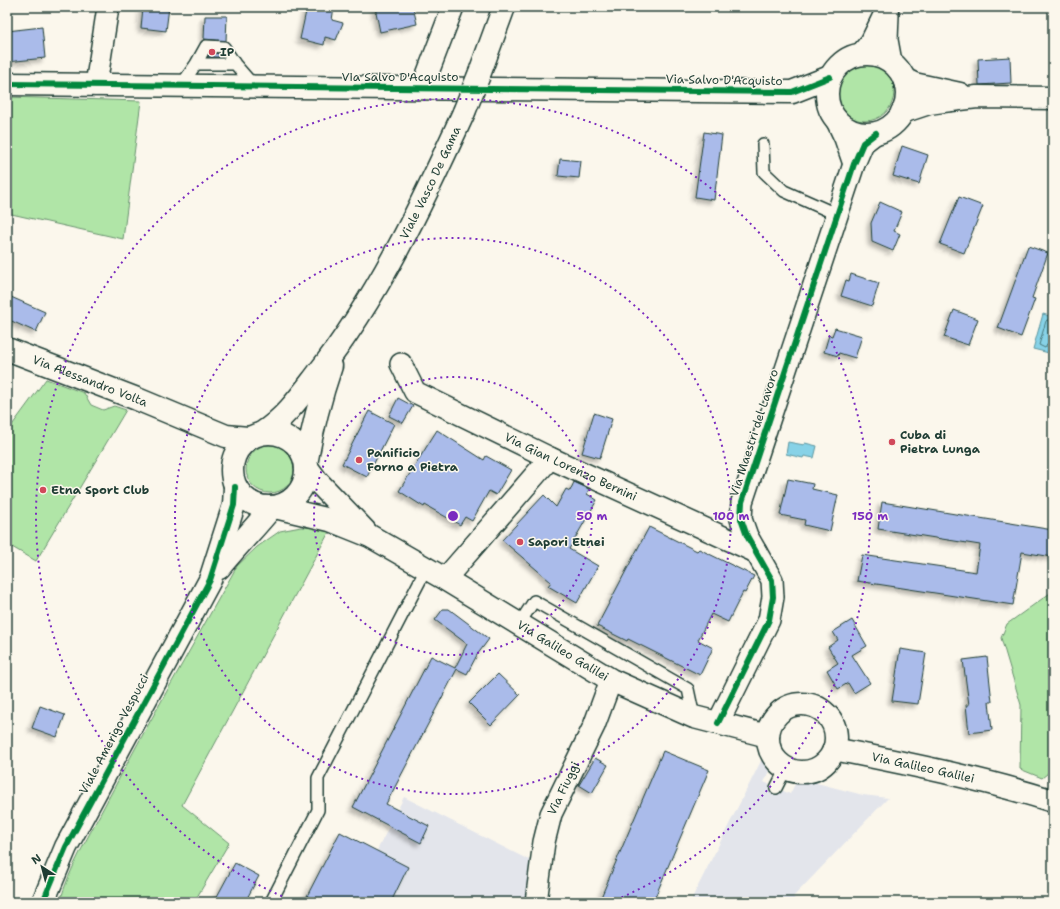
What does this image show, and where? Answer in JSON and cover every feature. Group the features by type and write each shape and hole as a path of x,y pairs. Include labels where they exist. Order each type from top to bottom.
{"street":[{"path":"96,85 108,7"},
{"path":"422,88 453,7"},
{"name":"Viale Vasco De Gama","path":"338,348 395,256 424,199 464,112 504,7"},
{"path":"861,54 871,42 888,7"},
{"path":"888,7 887,40 891,62"},
{"path":"792,92 833,114 844,127 854,132 865,134 876,133 896,122 906,102 907,90 904,79 899,70 891,62 877,55 861,54 846,60 830,78 827,88 827,99 833,114 845,138 854,164"},
{"path":"792,92 830,78"},
{"path":"904,79 914,84 977,97"},
{"name":"Via Salvo D'Acquisto","path":"7,84 180,87 792,92"},
{"path":"902,112 929,103 977,97 1053,98"},
{"name":"Via Maestri del Lavoro","path":"718,723 769,620 773,597 772,580 747,536 741,520 742,502 854,164 863,143 876,133"},
{"name":"Via Alessandro Volta","path":"7,348 137,399 173,415"},
{"path":"210,580 234,505 232,461 236,452 241,445 275,424 290,409 338,348"},
{"path":"210,580 239,544 273,507 284,504 292,498 299,491 304,482 313,424 338,348"},
{"name":"Via Gian Lorenzo Bernini","path":"401,364 415,392 550,458 756,552"},
{"path":"173,415 226,436 255,436 272,432 290,439 298,446 303,454 306,465 317,481 370,536"},
{"path":"173,415 216,446 241,495 248,501 256,505 273,507 330,520 370,536"},
{"path":"445,579 550,458"},
{"name":"Via Galileo Galilei","path":"370,536 445,579 611,680 694,717 768,736"},
{"name":"Viale Amerigo Vespucci","path":"43,902 66,847 210,580"},
{"name":"Via Fiuggi","path":"536,902 544,842 551,814 594,726 611,680"},
{"path":"797,704 809,704 820,709 828,716 834,726 836,738 834,749 829,758 822,765 814,769 795,771 786,768 773,755 769,746 768,736 771,725 777,715 786,708 797,704"},
{"name":"Via Galileo Galilei","path":"834,749 939,770 1012,788 1053,801"}],"lane":[{"path":"180,87 206,46 224,47 235,64 255,87"},
{"path":"196,64 235,64"},
{"path":"763,144 764,172 784,191 838,215"},
{"path":"271,902 318,810 318,778 426,569"},
{"path":"519,624 534,601 688,689 694,717"},
{"path":"776,788 786,768"}],"shaded area":[{"path":"763,757 769,765 769,773 764,782 790,794 796,782 805,780 863,795 888,798 793,897 798,902 690,902"},
{"path":"404,797 533,862 529,901 351,902"}],"green space":[{"path":"865,63 881,68 889,76 894,92 889,108 881,116 865,121 849,116 841,108 836,92 841,76 849,68"},
{"path":"7,97 141,101 123,239 7,213"},
{"name":"Etna Sport Club","path":"46,379 84,393 91,405 103,410 114,406 126,410 36,561 12,547 7,554 7,432"},
{"path":"265,445 275,445 287,452 294,464 294,474 287,486 275,493 265,493 257,489 250,482 246,474 246,464 250,456 257,449"},
{"path":"301,527 319,528 329,532 182,805 229,843 194,902 60,902 74,864 87,839 154,714 237,566 257,547 280,531"},
{"path":"1053,591 1053,769 1042,778 1020,769 1021,705 1001,638 1007,624"}],"water":[{"path":"1043,314 1053,317 1053,339 1049,353 1033,349"},
{"path":"788,442 804,445 805,443 817,446 814,458 804,456 803,458 786,454"}],"building":[{"path":"143,7 169,7 166,31 141,28"},
{"path":"307,7 334,7 332,20 343,23 336,40 325,37 324,45 300,39"},
{"path":"375,7 413,7 417,24 380,32"},
{"path":"205,16 227,16 226,41 204,39"},
{"path":"42,27 45,58 7,62 7,31"},
{"path":"210,53 220,54 222,57 208,57"},
{"path":"1010,57 1011,83 979,85 978,59"},
{"path":"704,132 722,135 714,200 695,197"},
{"path":"902,146 928,155 919,184 893,176"},
{"path":"560,159 581,161 579,178 558,176"},
{"path":"959,197 983,206 964,253 940,244"},
{"path":"880,202 902,212 894,231 900,234 893,251 872,242 871,223"},
{"path":"1028,246 1048,253 1032,298 1035,299 1021,337 998,328"},
{"path":"851,274 879,283 872,306 841,296 846,280 849,281"},
{"path":"11,297 45,312 36,332 7,319 7,305"},
{"path":"954,310 978,319 968,345 944,337"},
{"path":"835,328 862,336 855,358 839,353 838,356 824,352 829,335 832,336"},
{"path":"398,398 413,406 403,423 389,416"},
{"path":"369,411 394,424 367,477 342,464"},
{"path":"594,413 612,419 600,458 582,453"},
{"path":"437,430 484,460 486,456 511,470 496,495 489,491 472,521 465,517 460,525 425,505 424,507 399,491"},
{"path":"788,479 813,484 812,489 838,495 830,531 804,525 805,520 780,515"},
{"path":"574,482 589,489 587,494 597,500 569,549 598,566 577,603 548,586 551,582 502,540 544,495 556,507 566,489 570,491"},
{"path":"882,502 1053,530 1053,557 1022,552 1013,605 857,581 862,555 976,572 980,545 878,529"},
{"path":"649,527 697,551 699,549 754,576 745,593 743,592 728,622 711,614 698,640 713,648 700,675 628,639 627,641 597,626"},
{"path":"443,609 449,609 489,639 477,655 467,674 457,669 386,804 429,826 421,843 353,807 431,656 455,668 467,644 435,620"},
{"path":"852,620 867,646 852,655 870,683 854,693 848,683 838,689 827,670 838,663 828,647 838,640 833,632"},
{"path":"900,649 926,653 918,704 892,701"},
{"path":"987,657 992,702 989,702 992,730 969,733 966,705 969,705 963,660"},
{"path":"498,674 520,695 491,725 469,703"},
{"path":"40,706 65,715 57,737 32,728"},
{"path":"663,751 709,770 653,902 599,902"},
{"path":"595,758 608,765 592,793 579,785"},
{"path":"340,832 408,867 391,902 319,902 307,896"},
{"path":"235,863 259,876 245,902 214,902"}],"cycle path":[{"path":"7,84 792,92 830,77"},
{"path":"718,723 769,620 773,597 772,580 747,536 741,519 742,502 854,164 863,143 876,133"},
{"path":"43,902 66,847 210,580 234,505 235,487"}],"place":[{"name":"IP","path":"212,52"},
{"name":"Cuba di Pietra Lunga","path":"892,442"},
{"name":"Panificio Forno a Pietra","path":"359,460"},
{"name":"Etna Sport Club","path":"43,490"},
{"name":"Sapori Etnei","path":"520,542"}]}
